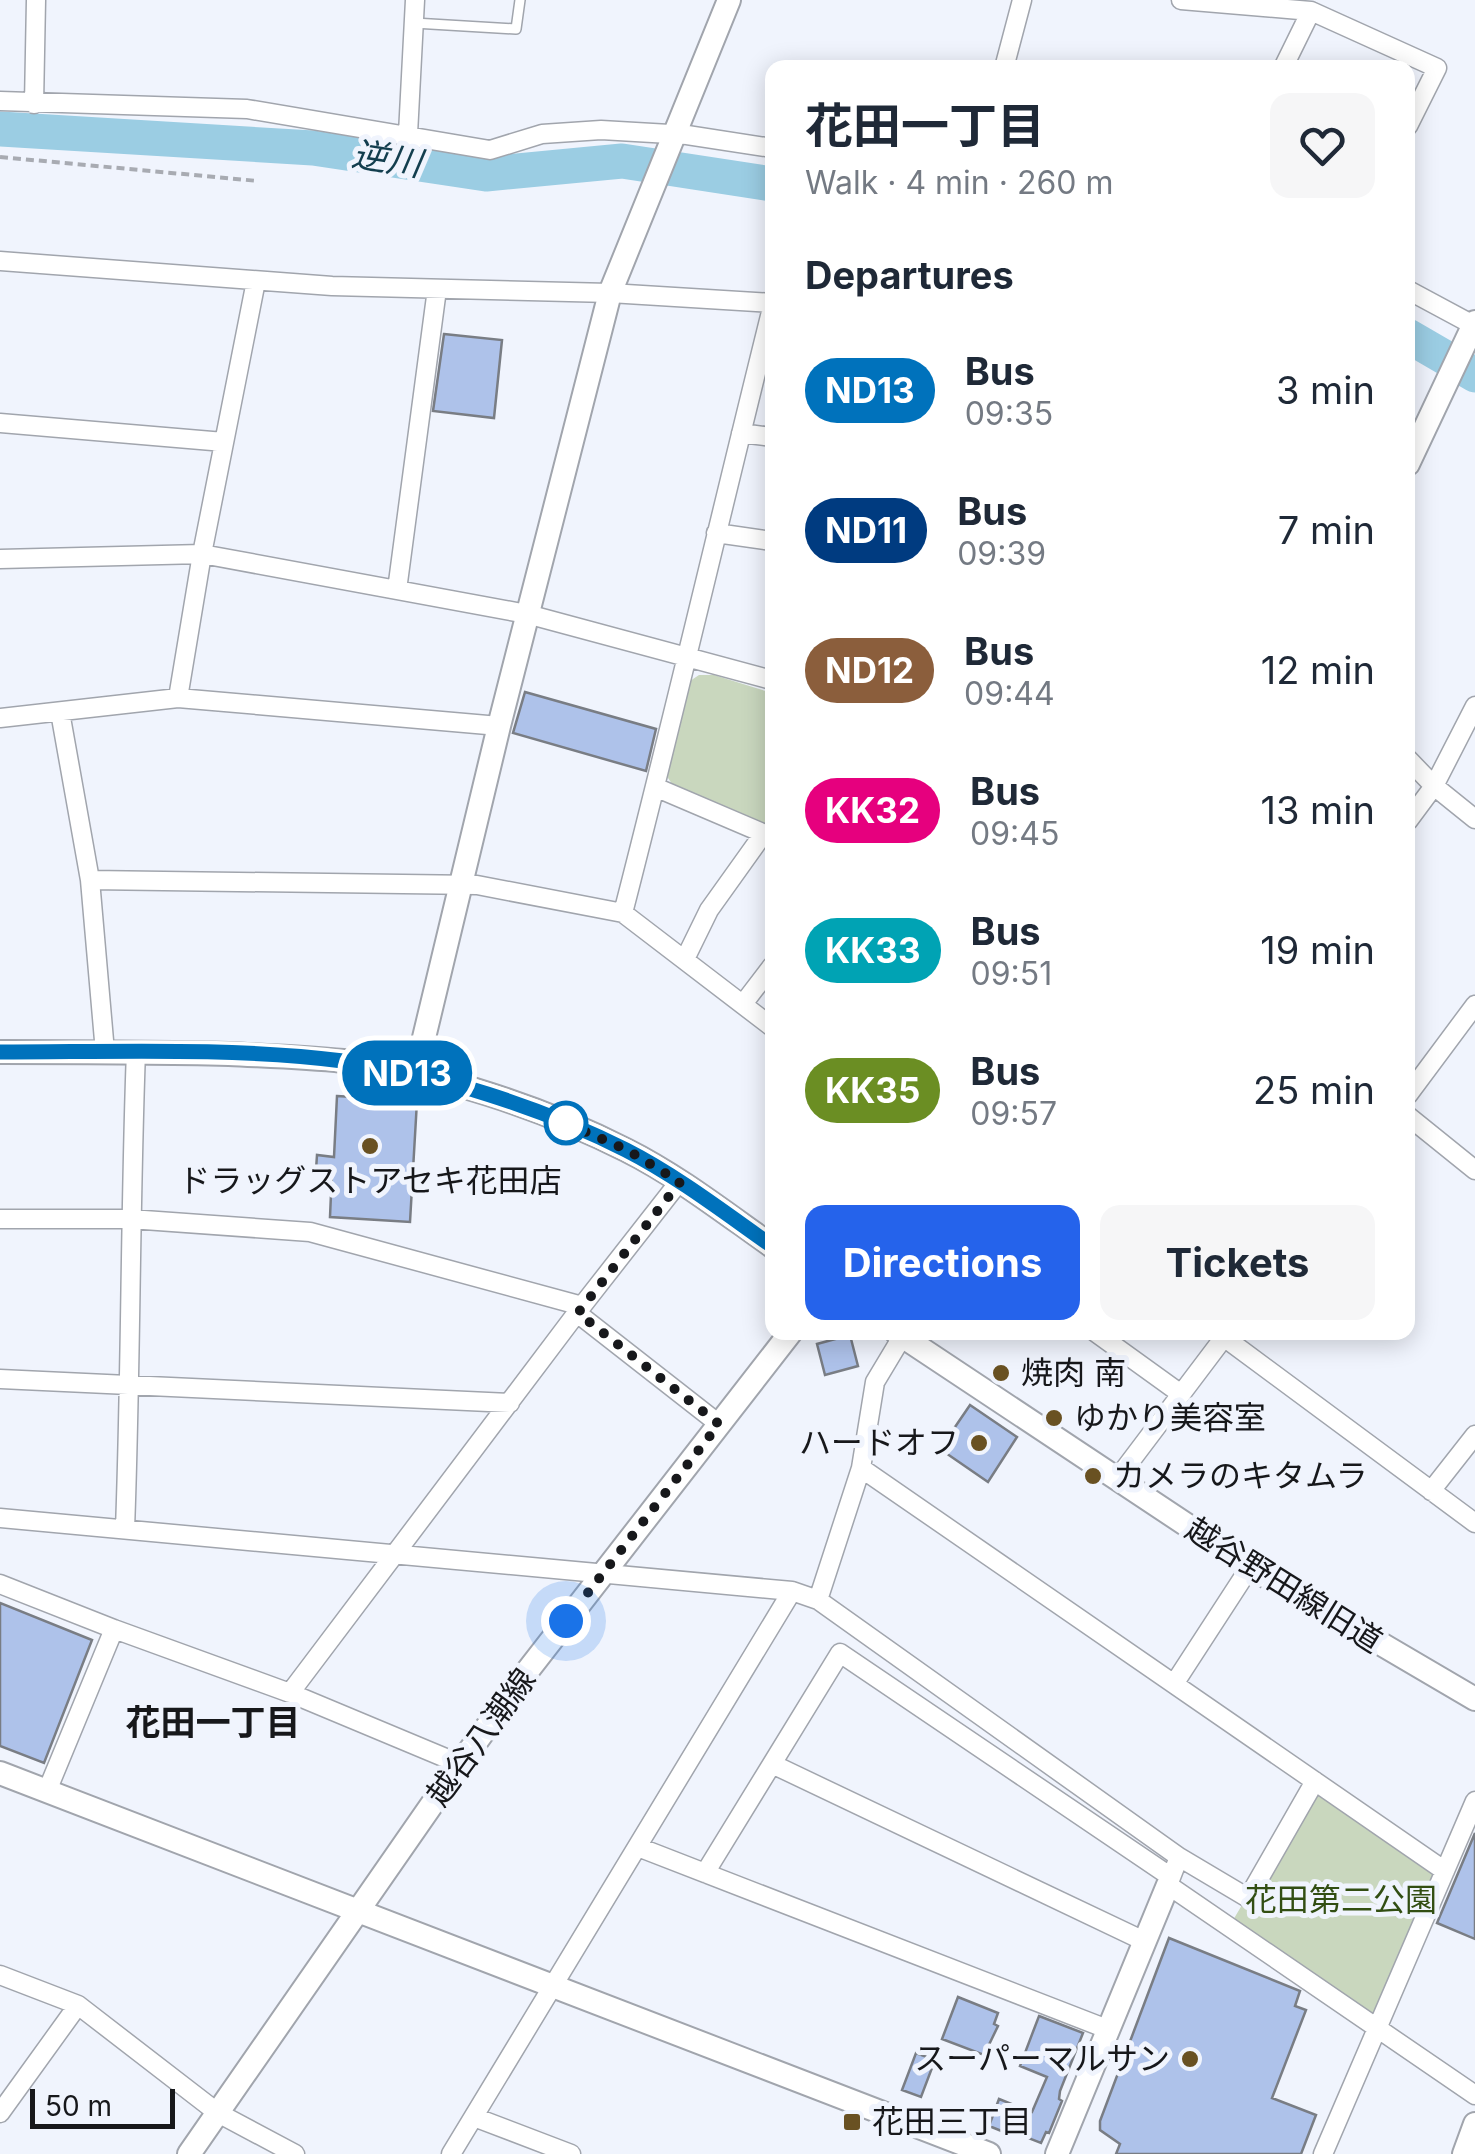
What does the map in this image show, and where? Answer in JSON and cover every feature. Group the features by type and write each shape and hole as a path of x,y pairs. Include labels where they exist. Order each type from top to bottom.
{"street":[{"path":"34,104 36,0"},
{"path":"408,134 415,0"},
{"path":"415,1074 459,885 610,293 728,0"},
{"path":"1006,60 1022,0"},
{"path":"1181,0 1311,11 1436,68 1415,112"},
{"path":"1287,60 1311,11"},
{"path":"0,101 248,109 490,150 542,134 601,130 670,141 765,148"},
{"path":"0,261 332,286 610,293 765,304"},
{"path":"178,698 256,280"},
{"path":"397,590 437,289"},
{"path":"1415,294 1473,328 1415,449"},
{"path":"623,912 689,656 765,334"},
{"path":"0,423 224,442"},
{"path":"741,432 765,435"},
{"path":"716,533 765,540"},
{"path":"0,560 202,554 527,614 765,678"},
{"path":"0,718 178,698 499,726"},
{"path":"1415,812 1434,786 1475,706"},
{"path":"60,712 90,880 106,1052"},
{"path":"1415,766 1475,820"},
{"path":"655,787 765,834"},
{"path":"685,960 709,910 765,839"},
{"path":"90,880 477,885 623,912 765,1022"},
{"path":"742,1004 765,975"},
{"path":"1415,1085 1475,1005"},
{"path":"125,1530 136,1051"},
{"path":"0,1052 136,1051 344,1061 415,1074 554,1118 627,1150 765,1241"},
{"path":"1415,1122 1475,1170"},
{"path":"290,1693 680,1182"},
{"path":"0,1220 130,1219 310,1232 580,1310 719,1424"},
{"name":"越谷八潮線","path":"189,2154 460,1764 602,1573 784,1340"},
{"path":"818,1600 861,1468 874,1382 898,1340"},
{"name":"越谷野田線旧道","path":"910,1340 1250,1567 1475,1699"},
{"path":"1107,1340 1181,1394"},
{"path":"1117,1478 1219,1340"},
{"path":"1231,1340 1475,1524"},
{"path":"0,1379 510,1403"},
{"path":"1432,1491 1475,1435"},
{"path":"861,1468 1445,1871"},
{"path":"0,1518 792,1591 818,1600 1180,1857 1248,1898 1315,1782"},
{"path":"1174,1684 1250,1567"},
{"path":"0,1584 290,1693 460,1764"},
{"path":"451,2154 792,1591"},
{"path":"47,1791 114,1629"},
{"path":"705,1873 840,1653 1475,2095"},
{"path":"772,1764 1144,1940"},
{"path":"0,1772 989,2154"},
{"path":"1323,2154 1475,1801"},
{"path":"638,1847 1107,2030"},
{"path":"1057,2154 1180,1857"},
{"path":"0,1975 78,2004 218,2113 295,2154"},
{"path":"0,2113 78,2004"},
{"path":"474,2117 559,2152"},
{"path":"1464,2154 1475,2124"}],"lane":[{"path":"414,23 516,28 520,0"}],"path":[{"path":"0,157 258,181"}],"green space":[{"path":"699,675 714,675 765,691 765,825 672,784 668,778 690,681"},
{"name":"花田第二公園","path":"1315,1781 1445,1871 1378,2027 1229,1927"}],"building":[{"path":"444,334 502,340 494,418 433,411"},
{"path":"525,692 656,729 646,771 513,733"},
{"path":"337,1096 417,1101 410,1222 330,1217 332,1171 316,1170 317,1155 334,1157"},
{"path":"851,1340 858,1366 825,1375 817,1344"},
{"path":"970,1405 1017,1437 988,1482 940,1449"},
{"path":"0,1603 92,1640 44,1763 0,1746"},
{"path":"1475,1833 1475,1939 1437,1923"},
{"path":"1169,1938 1300,1991 1295,2006 1306,2010 1272,2098 1316,2115 1301,2154 1116,2154 1120,2144 1100,2130 1100,2121"},
{"path":"958,1997 998,2013 994,2024 998,2026 984,2055 942,2039"},
{"path":"1039,2016 1083,2033 1060,2091 1062,2101 1041,2143 989,2126 999,2099 1032,2112 1047,2077 1020,2066"},
{"path":"916,2053 935,2060 921,2097 902,2090"}],"waterway":[{"name":"逆川","path":"0,129 313,148 486,174 622,161 765,183"},
{"name":"逆川","path":"1415,340 1475,375"}],"bus line":[{"name":"ND13","path":"0,1052 278,1056 344,1061 415,1074 554,1118 627,1150 765,1241"}],"place":[{"name":"ドラッグストアセキ花田店","path":"370,1146"},
{"name":"焼肉 南","path":"1001,1373"},
{"name":"ゆかり美容室","path":"1054,1418"},
{"name":"ハードオフ","path":"979,1443"},
{"name":"カメラのキタムラ","path":"1093,1476"},
{"name":"スーパーマルサン","path":"1190,2059"},
{"name":"花田三丁目","path":"852,2122"}],"district":[{"name":"花田一丁目","path":"213,1723"}],"route":[{"path":"566,1123 554,1118 627,1150 680,1182 578,1313 719,1424 566,1621"}]}
